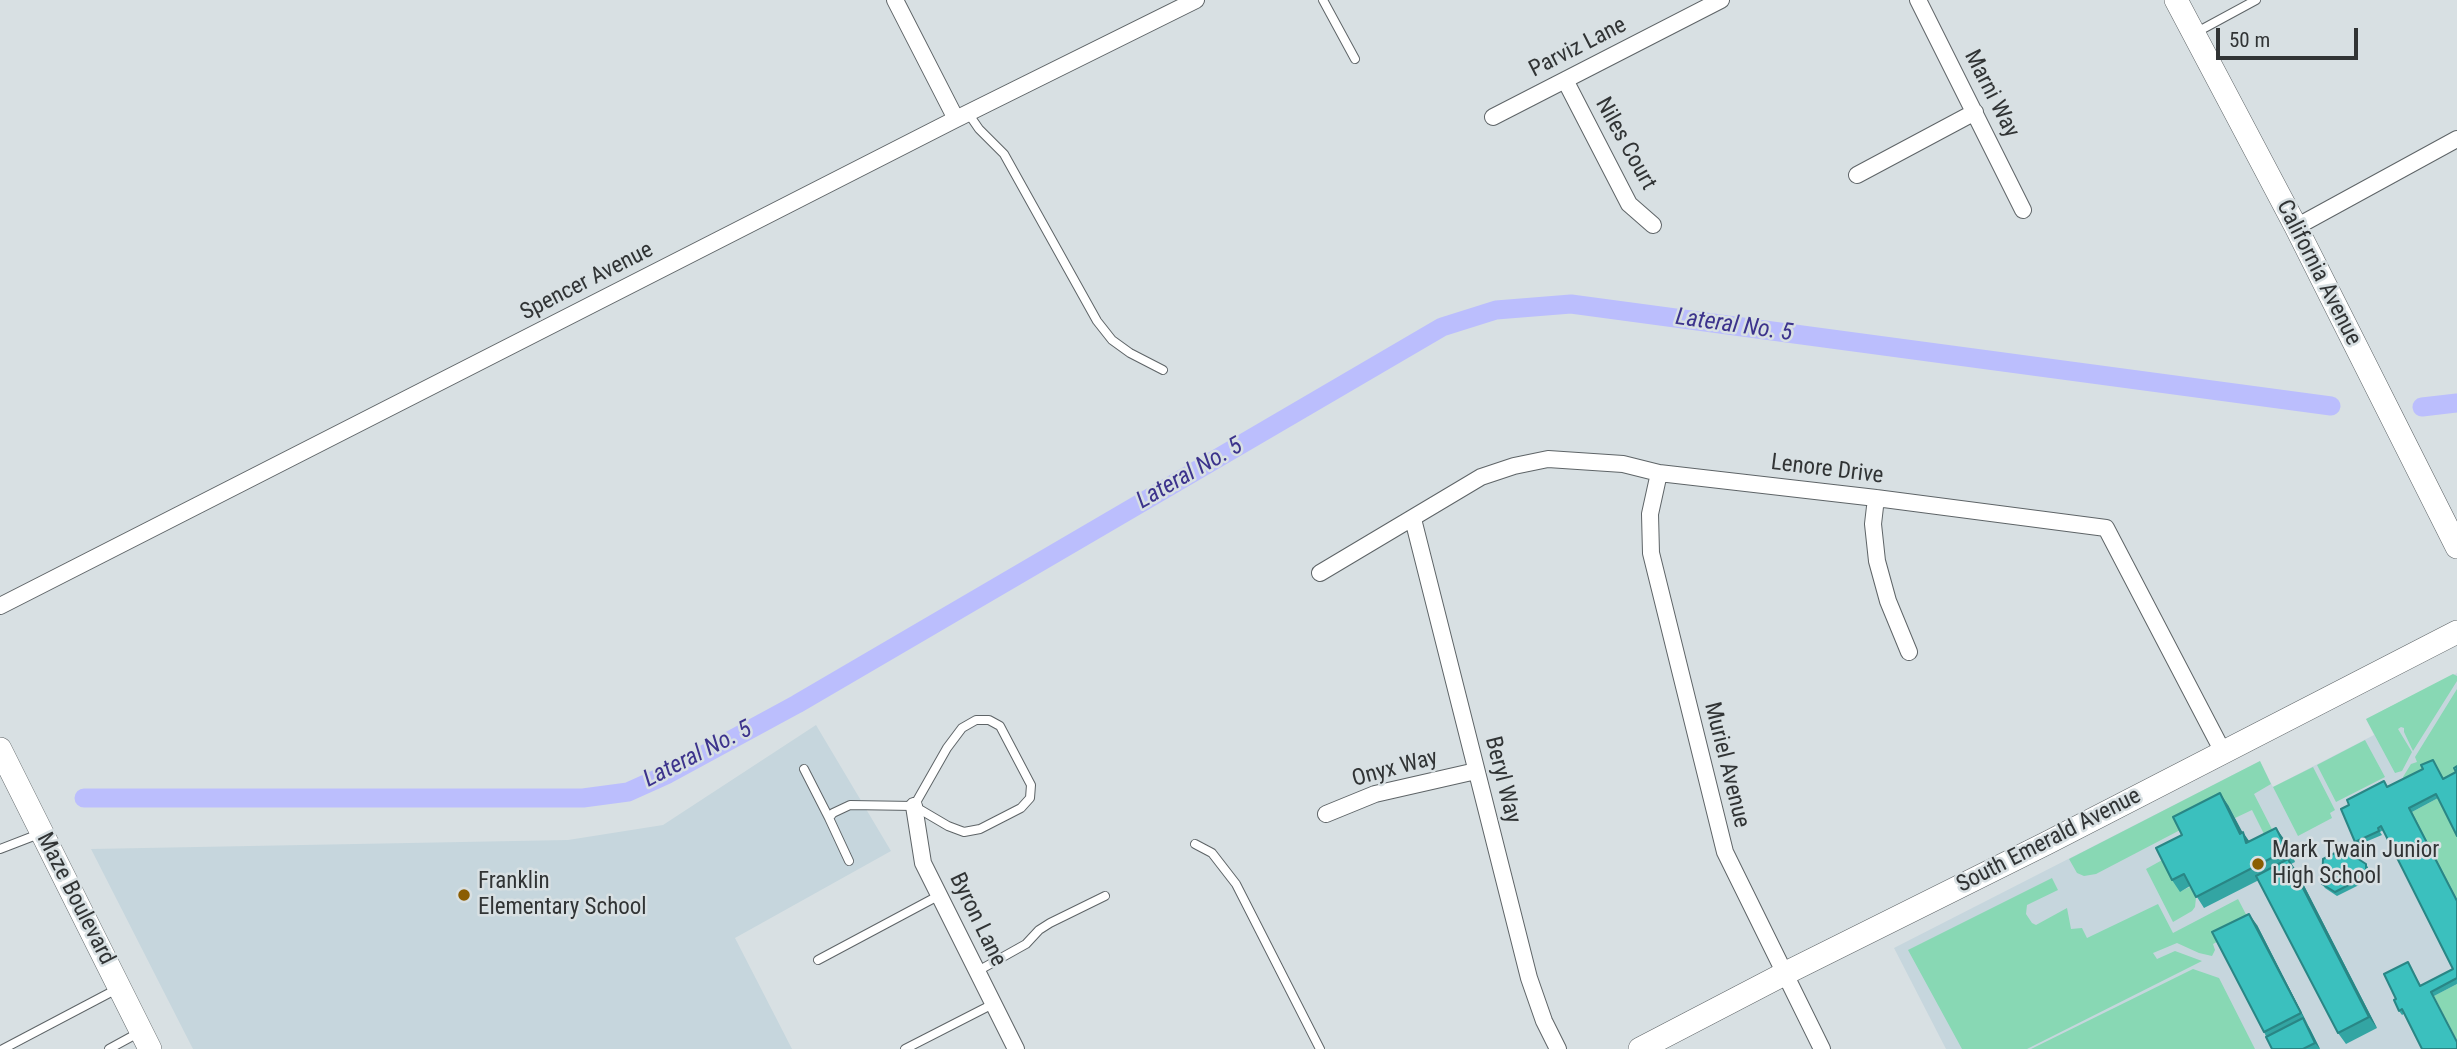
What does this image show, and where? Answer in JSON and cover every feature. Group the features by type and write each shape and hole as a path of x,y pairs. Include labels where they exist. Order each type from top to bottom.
{"street":[{"path":"895,0 962,116"},
{"name":"Spencer Avenue","path":"0,606 962,116 1196,0"},
{"name":"Parviz Lane","path":"1493,117 1721,0"},
{"name":"Marni Way","path":"1918,0 2023,210"},
{"name":"California Avenue","path":"2176,0 2296,227 2457,547"},
{"name":"Niles Court","path":"1565,80 1629,204 1653,225"},
{"path":"1857,175 1975,112"},
{"path":"2296,227 2457,139"},
{"name":"Lenore Drive","path":"1320,573 1481,477 1514,466 1548,460 1623,464 1659,474 1876,498 2106,528 2223,752"},
{"name":"Muriel Avenue","path":"1659,474 1650,514 1651,553 1725,852 1822,1049"},
{"path":"1876,498 1873,524 1877,561 1888,601 1909,652"},
{"name":"Beryl Way","path":"1413,519 1529,978 1544,1021 1558,1049"},
{"name":"South Emerald Avenue","path":"1640,1049 1784,974 2035,850 2457,632"},
{"name":"Maze Boulevard","path":"0,749 146,1040"},
{"name":"Onyx Way","path":"1326,814 1375,794 1476,771"},
{"name":"Byron Lane","path":"914,806 923,863 1016,1049"}],"lane":[{"path":"1323,0 1354,59"},
{"path":"2193,33 2256,0"},
{"path":"962,116 1004,154 1097,321 1112,340 1163,370"},
{"path":"829,818 833,813 850,805 914,806 948,827 964,832 980,830 1021,808 1030,797 1031,785 1000,726 989,720 976,720 962,728 947,748 914,806"},
{"path":"803,768 849,861"},
{"path":"0,849 42,833"},
{"path":"1195,844 1212,853 1236,884 1320,1049"},
{"path":"818,960 938,896"},
{"path":"976,972 1026,944 1050,923 1105,896"},
{"path":"2,1049 119,988"},
{"path":"905,1049 993,1004"},
{"path":"109,1049 146,1040"}],"shaded area":[{"name":"Mark Twain Junior High School","path":"2457,673 2457,1049 1946,1049 1894,948 2260,761 2273,787 2374,735 2366,719"},
{"name":"Franklin Elementary School","path":"816,725 891,851 735,938 792,1049 193,1049 91,849 568,840 663,825"}],"green space":[{"path":"2453,674 2457,676 2457,681 2413,751 2404,728 2398,729 2412,752 2402,771 2395,773 2366,719"},
{"path":"2457,689 2457,772 2445,782 2404,780 2403,777 2411,764 2417,762 2415,757"},
{"path":"2365,740 2385,777 2336,802 2317,765"},
{"path":"2260,761 2271,784 2254,794 2277,839 2269,844 2252,810 2235,818 2228,805 2096,874 2084,876 2077,873 2069,859"},
{"path":"2313,767 2335,810 2330,813 2332,818 2298,836 2273,787"},
{"path":"2438,798 2457,834 2457,899 2412,812"},
{"path":"2164,859 2181,891 2190,887 2196,898 2192,911 2173,922 2146,869"},
{"path":"2052,878 2058,890 2027,905 2026,914 2036,925 2067,908 2071,929 2082,928 2087,938 2158,904 2173,933 2238,899 2251,924 2213,944 2215,950 2212,956 2177,943 2153,953 2157,959 2175,951 2202,961 2027,1049 1962,1049 1908,950"},
{"path":"2193,969 2219,978 2255,1049 2031,1049"},
{"path":"2457,984 2457,1040 2434,996"}],"building":[{"name":"Mark Twain Junior High School","path":"2433,760 2443,779 2456,772 2454,768 2457,766 2457,836 2436,794 2409,808 2457,901 2457,978 2431,992 2457,1042 2457,1049 2422,1049 2402,1009 2399,1011 2384,974 2408,962 2420,986 2453,969 2381,826 2379,831 2355,842 2341,809 2349,805 2347,800 2384,781 2387,787 2423,769 2421,765"},
{"path":"2220,793 2240,834 2243,832 2246,843 2276,828 2287,850 2196,897 2184,874 2172,880 2156,848 2182,835 2173,817"},
{"path":"2343,849 2366,864 2366,876 2335,892 2322,884 2323,859"},
{"path":"2288,859 2369,1017 2338,1033 2256,876"},
{"path":"2249,914 2301,1013 2264,1032 2212,932"},
{"path":"2303,1018 2315,1043 2303,1049 2272,1049 2266,1037"}],"waterway":[{"name":"Lateral No. 5","path":"84,798 583,798 628,792 668,774 797,704 1442,327 1496,310 1571,304 2331,406"},
{"name":"Lateral No. 5","path":"2422,407 2457,403"}],"place":[{"name":"Mark Twain Junior High School","path":"2258,864"},
{"name":"Franklin Elementary School","path":"464,895"}]}
